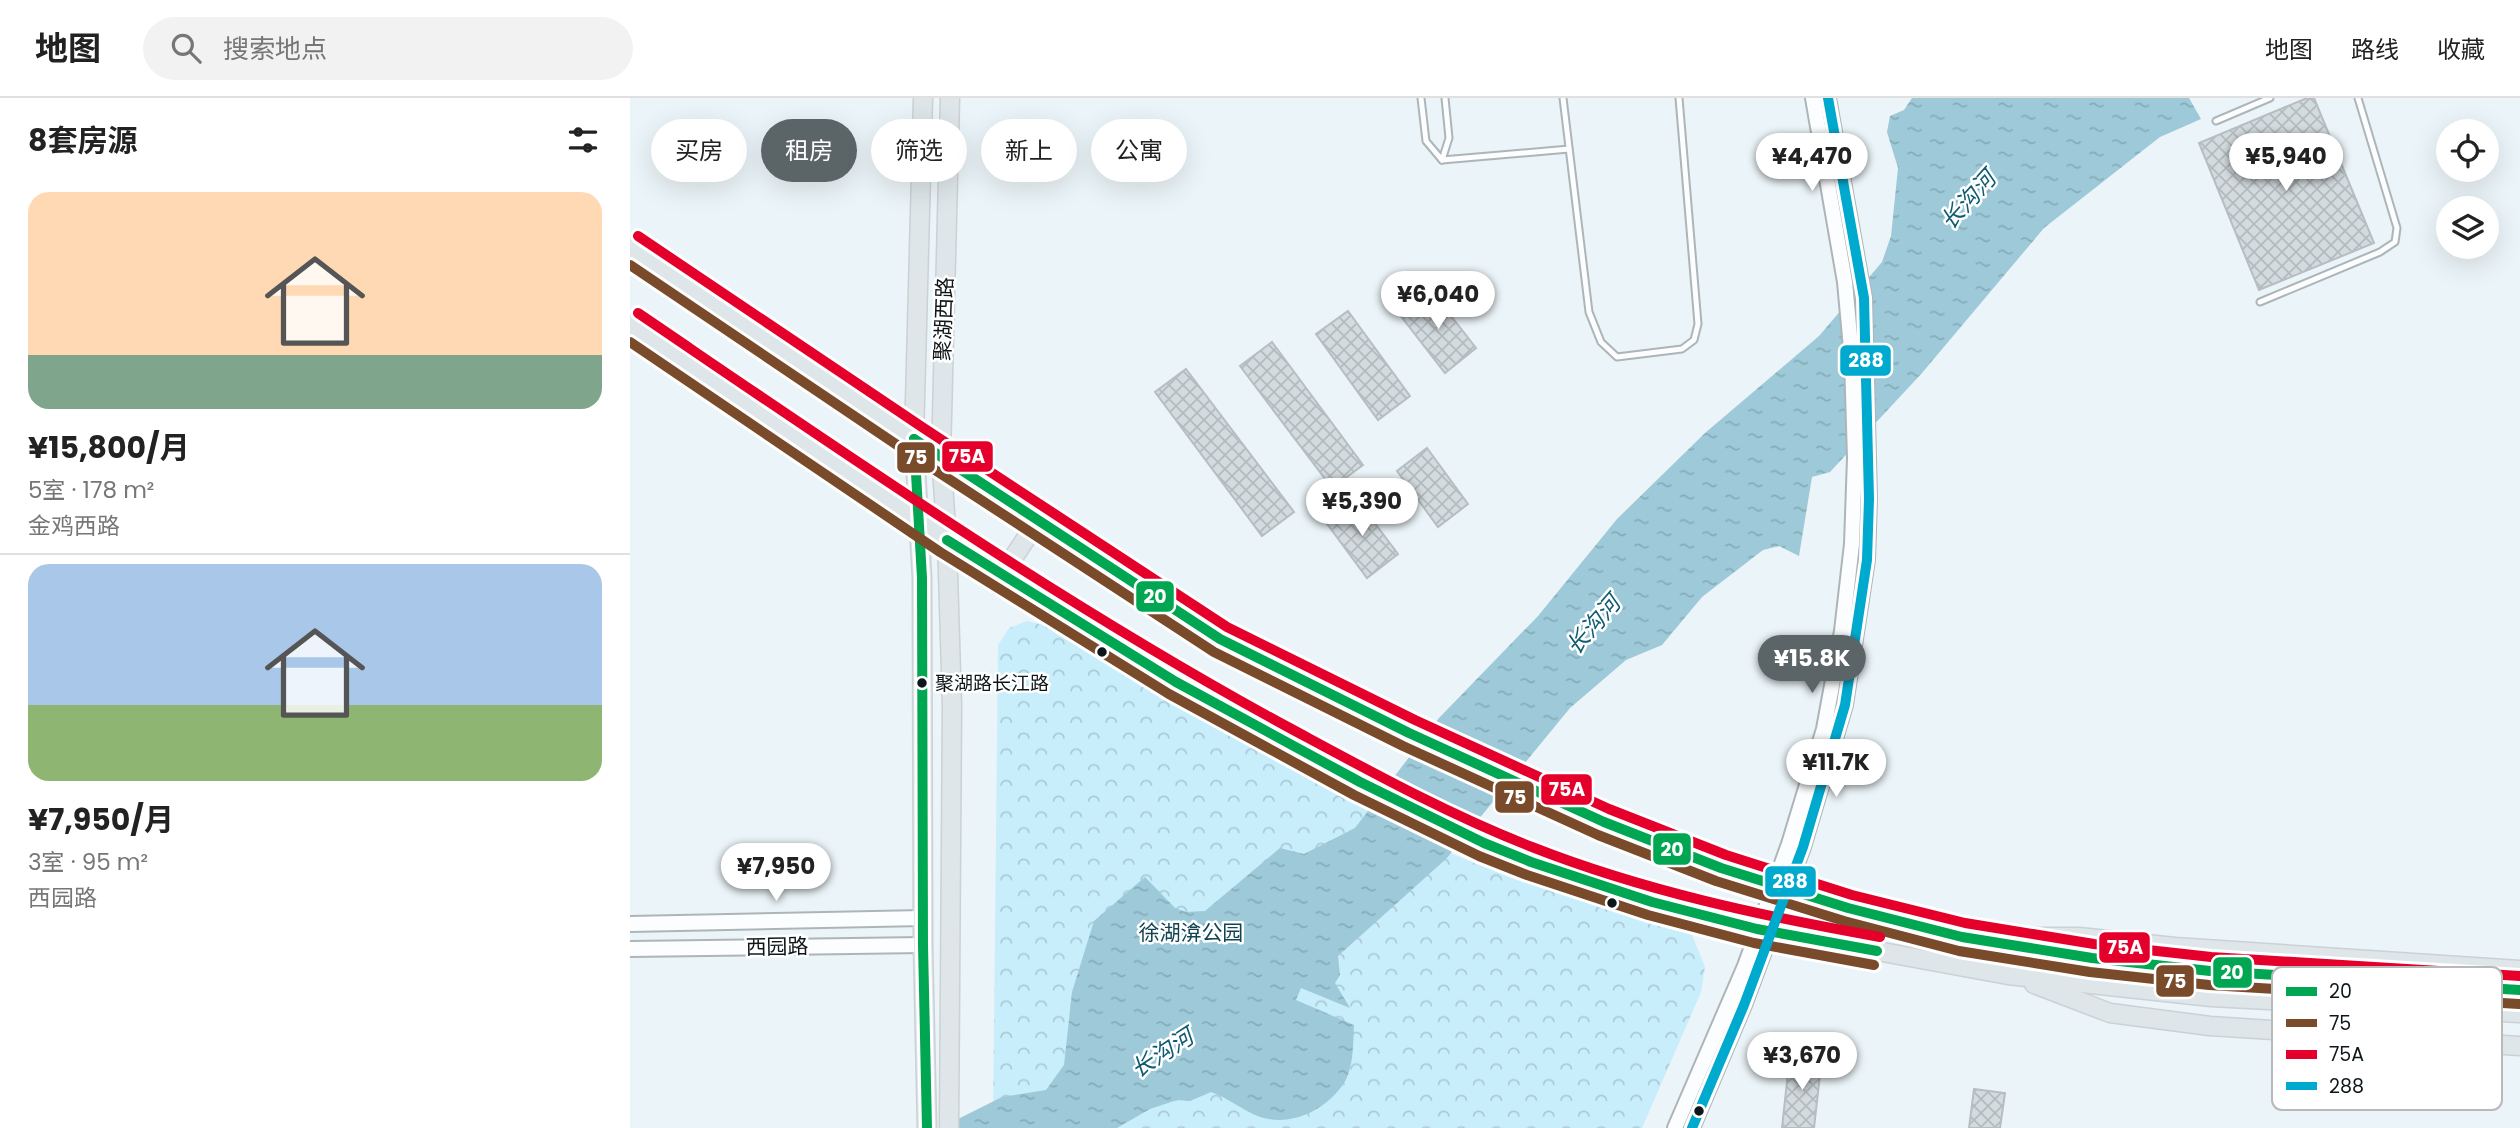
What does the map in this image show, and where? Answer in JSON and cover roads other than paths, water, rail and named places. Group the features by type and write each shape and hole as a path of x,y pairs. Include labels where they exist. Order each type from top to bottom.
{"main road":[{"name":"聚湖西路","path":"923,98 914,439 922,578 923,945 927,1119"},
{"name":"聚湖西路","path":"949,1128 952,706 947,540 941,456 950,98"},
{"path":"630,248 914,439 1220,639 1409,733 1604,822 1721,868 1848,908 1962,937 2092,958 2272,975"},
{"path":"630,325 918,522 1176,682 1360,782 1484,843 1531,862 1652,902 1764,931 2008,975 2211,997 2272,1000"},
{"path":"1019,585 1011,561 1031,531 1052,529"},
{"path":"1962,937 2079,937 2175,947 2475,967"},
{"path":"2502,969 2520,970"},
{"path":"2008,975 2110,1013 2197,1025 2272,1030"},
{"path":"2502,989 2520,990"},
{"path":"2502,1012 2520,1013"},
{"path":"2502,1045 2520,1046"}],"street":[{"path":"1782,886 1824,729 1842,631 1852,544 1855,458 1850,323 1813,98"},
{"path":"1692,1128 1744,1005 1764,931 1782,886 1803,847 1845,705 1867,560 1864,298 1828,98"},
{"name":"西园路","path":"630,923 923,918"},
{"path":"1675,1128 1745,965 1764,931"},
{"name":"西园路","path":"630,949 923,945"}],"lane":[{"path":"1421,98 1426,141 1442,160"},
{"path":"1442,160 1449,138 1445,98"},
{"path":"1563,98 1589,312 1601,342 1617,357 1682,349 1694,340 1698,324 1679,98"},
{"path":"2216,121 2270,98"},
{"path":"2260,302 2380,252 2395,242 2398,228 2358,98"},
{"path":"1442,160 1569,149"}],"water":[{"name":"长沟河","path":"1912,98 2189,98 2201,119 2160,137 2044,228 1922,373 1830,472 1812,477 1799,556 1779,546 1763,550 1702,597 1662,645 1626,660 1570,708 1446,859 1338,956 1340,975 1335,983 1350,1008 1301,988 1296,1000 1354,1025 1350,1070 1337,1093 1328,1101 1296,1118 1272,1120 1260,1117 1211,1092 1190,1101 1177,1100 1150,1109 1117,1128 940,1128 1002,1097 1046,1090 1064,1065 1072,992 1094,921 1145,877 1175,908 1186,912 1205,911 1280,848 1304,854 1355,828 1439,718 1538,616 1617,519 1705,433 1819,336 1882,262 1891,236 1898,168 1887,132 1890,116 1904,110"}],"place":[{"name":"聚湖路长江路","path":"922,683"}],"park label":[{"name":"徐湖渰公园","path":"1191,933"}]}
